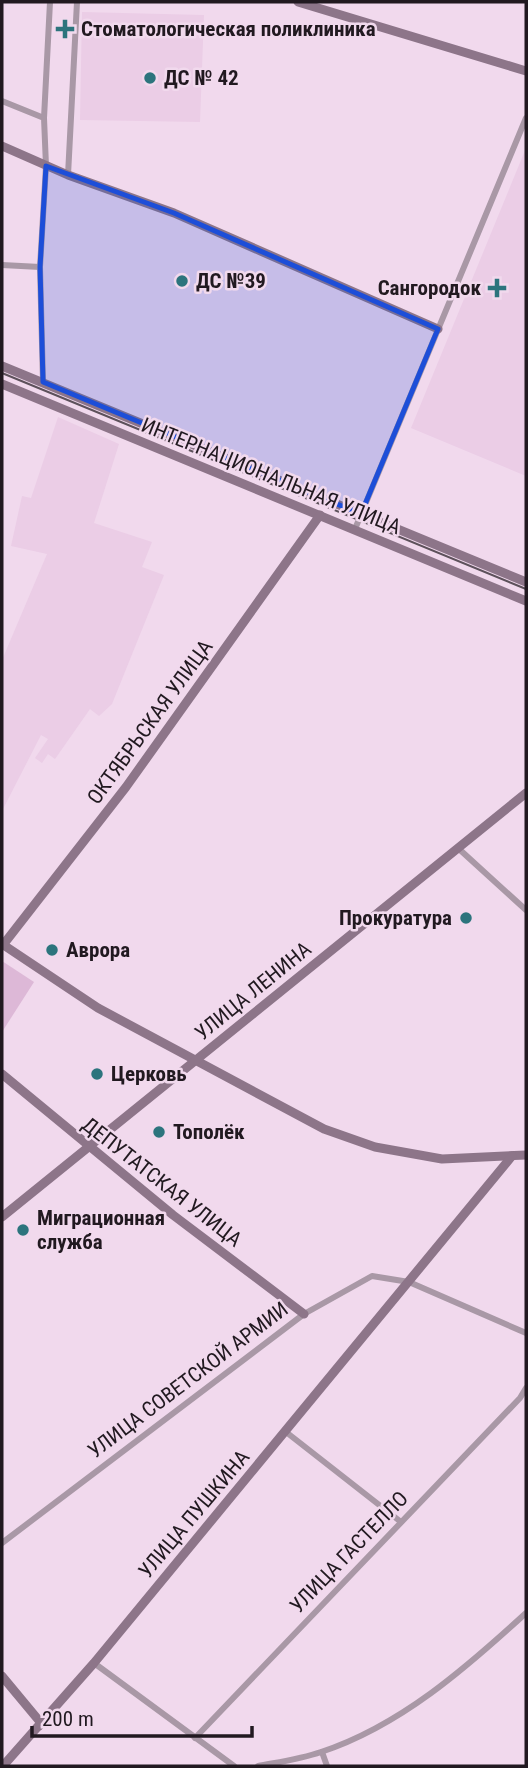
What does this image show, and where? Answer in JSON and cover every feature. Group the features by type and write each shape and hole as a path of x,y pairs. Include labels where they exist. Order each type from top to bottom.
{"street":[{"path":"43,382 40,267 46,166 44,118 50,2"},
{"path":"68,175 77,2"},
{"path":"298,2 526,71"},
{"path":"2,101 44,118"},
{"path":"355,529 526,118"},
{"path":"2,146 68,175 174,213 438,329"},
{"path":"2,265 40,267"},
{"name":"ИНТЕРНАЦИОНАЛЬНАЯ УЛИЦА","path":"2,366 526,582"},
{"name":"ИНТЕРНАЦИОНАЛЬНАЯ УЛИЦА","path":"2,384 526,601"},
{"name":"ОКТЯБРЬСКАЯ УЛИЦА","path":"2,945 126,787 320,515"},
{"name":"УЛИЦА ЛЕНИНА","path":"2,1217 526,793"},
{"path":"458,849 526,910"},
{"path":"2,945 98,1008 324,1129 375,1147 442,1159 526,1155"},
{"name":"ДЕПУТАТСКАЯ УЛИЦА","path":"2,1074 88,1147 304,1314"},
{"path":"401,1522 286,1433 512,1156"},
{"name":"УЛИЦА ПУШКИНА","path":"3,1766 94,1663 286,1433 512,1156"},
{"name":"УЛИЦА СОВЕТСКОЙ АРМИИ","path":"2,1543 304,1314 372,1276 409,1282 526,1333"},
{"name":"УЛИЦА ГАСТЕЛЛО","path":"195,1738 520,1398 526,1388"},
{"path":"258,1766 322,1752 376,1727 459,1674 526,1613"},
{"path":"94,1663 234,1766"},
{"path":"2,1676 41,1723"},
{"path":"322,1752 327,1766"}],"highlighted area":[{"path":"46,166 174,213 438,329 361,514 43,382 40,267"}],"shaded area":[{"path":"82,12 204,15 200,122 80,120"},
{"name":"Сангородок","path":"526,148 526,476 411,428"},
{"path":"58,417 119,444 94,523 152,542 142,567 164,575 112,704 99,716 90,709 55,759 48,754 42,763 35,758 48,739 41,735 2,811 2,660 47,554 11,546 22,496 31,498"},
{"path":"2,961 34,982 2,1032"}],"tram line":[{"path":"2,373 526,589"}],"place":[{"name":"Стоматологическая поликлиника","path":"65,29"},
{"name":"ДС № 42","path":"150,78"},
{"name":"ДС №39","path":"182,281"},
{"name":"Сангородок","path":"497,288"},
{"name":"Прокуратура","path":"466,918"},
{"name":"Аврора","path":"52,950"},
{"name":"Церковь","path":"97,1074"},
{"name":"Тополёк","path":"159,1132"},
{"name":"Миграционная служба","path":"23,1230"}]}
